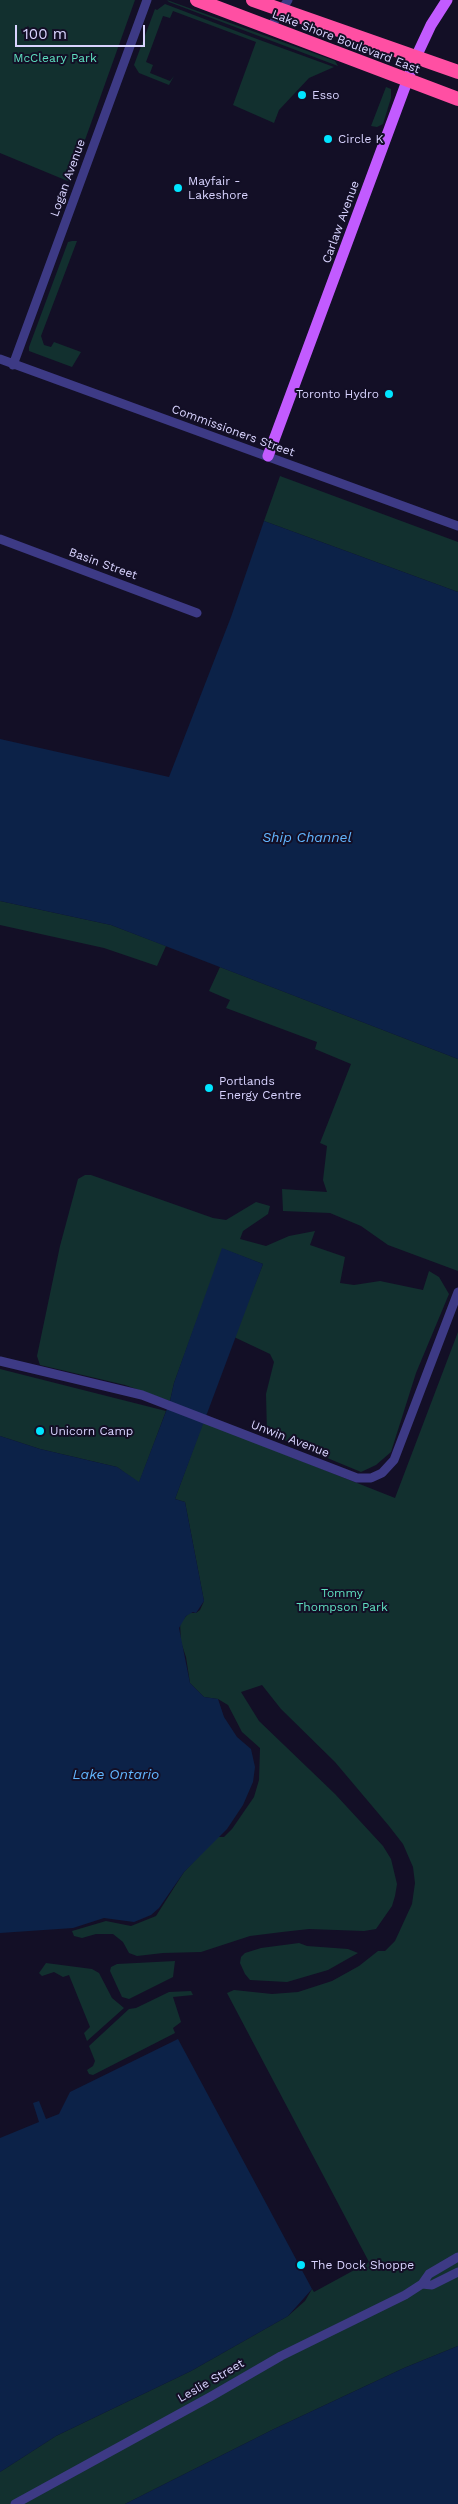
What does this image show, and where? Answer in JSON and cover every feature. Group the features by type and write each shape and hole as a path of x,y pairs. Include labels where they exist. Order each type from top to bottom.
{"highway":[{"name":"Lake Shore Boulevard East","path":"197,0 407,82 458,99"},
{"name":"Lake Shore Boulevard East","path":"253,0 285,5 458,72"}],"main road":[{"name":"Carlaw Avenue","path":"268,456 416,57 431,24 447,0"}],"street":[{"name":"Logan Avenue","path":"13,364 147,0"},
{"path":"270,28 285,5"},
{"name":"Commissioners Street","path":"0,359 458,526"},
{"name":"Basin Street","path":"0,539 197,613"},
{"name":"Unwin Avenue","path":"0,1361 142,1395 357,1478 371,1478 382,1474 394,1460 458,1292"},
{"name":"Leslie Street","path":"15,2504 210,2398 281,2356 422,2284 429,2274 458,2257"},
{"name":"Leslie Street","path":"422,2284 432,2285 458,2272"}],"green space":[{"name":"McCleary Park","path":"0,0 135,0 70,182 0,153"},
{"path":"167,0 335,61 338,66 169,2"},
{"path":"165,4 334,67 309,78 279,110 274,123 233,105 256,42 173,11 170,18 163,16 146,62 153,65 150,73 170,81 174,76 169,85 139,73 134,65 155,9 157,10"},
{"path":"386,87 391,89 391,98 383,124 377,127 371,126"},
{"path":"77,241 41,336 44,345 51,347 54,342 81,352 72,367 29,351 29,347 68,242"},
{"path":"280,476 458,542 458,592 264,521"},
{"path":"0,901 111,925 166,946 157,966 104,948 0,925"},
{"path":"220,967 458,1059 458,1271 388,1245 361,1226 330,1213 283,1211 282,1189 327,1192 323,1180 327,1146 320,1143 351,1064 315,1049 317,1042 226,1008 230,1000 209,991"},
{"path":"85,1175 91,1175 213,1218 226,1220 256,1202 270,1206 268,1214 243,1231 240,1239 266,1246 289,1236 315,1231 310,1245 345,1257 340,1283 354,1285 380,1281 423,1290 429,1271 439,1277 449,1294 416,1373 391,1452 376,1465 361,1472 267,1433 266,1394 274,1362 270,1354 234,1337 263,1264 223,1249 174,1383 170,1401 125,1385 40,1365 37,1356 60,1246 78,1179"},
{"name":"Tommy Thompson Park","path":"458,1332 458,2346 404,2368 274,2429 125,2504 0,2504 0,2472 56,2436 191,2371 288,2316 305,2301 312,2289 314,2292 369,2262 227,1993 234,1990 272,1994 298,1992 332,1981 359,1966 378,1951 385,1951 395,1941 412,1904 415,1883 413,1867 403,1844 389,1826 335,1762 281,1709 262,1685 241,1692 259,1721 335,1794 383,1846 391,1859 397,1884 395,1896 392,1906 376,1929 364,1931 309,1929 282,1932 250,1936 201,1952 137,1956 129,1953 123,1942 113,1934 96,1934 82,1938 74,1936 72,1931 106,1921 131,1926 156,1916 184,1872 217,1837 224,1837 232,1829 254,1797 259,1780 260,1748 242,1732 228,1705 218,1699 204,1697 190,1683 186,1657 181,1642 180,1623 189,1613 196,1613 200,1610 204,1601 185,1502 175,1499 203,1422 395,1498"},
{"path":"0,1369 166,1411 139,1483 117,1467 40,1449 0,1436"},
{"path":"299,1943 307,1946 348,1949 358,1953 328,1970 287,1982 250,1980 240,1963 241,1957 245,1953 261,1948"},
{"path":"175,1961 173,1977 129,1999 122,1997 110,1971 111,1967 117,1964"},
{"path":"46,1963 92,1969 99,1973 112,1998 124,2008 87,2041 84,2033 90,2027 69,1975 63,1977 54,1972 42,1976 39,1973"},
{"path":"191,1991 193,1995 173,1997 181,2022 173,2028 175,2033 93,2075 89,2074 87,2070 93,2066 95,2061 89,2046 129,2009 136,2008 169,1992"}],"water":[{"name":"Ship Channel","path":"264,521 458,592 458,1059 111,925 0,901 0,739 169,777 231,617"},
{"name":"Lake Ontario","path":"222,1248 263,1264 175,1499 185,1502 204,1601 196,1613 193,1612 186,1616 179,1628 190,1683 204,1697 218,1699 224,1717 237,1737 251,1749 255,1767 253,1782 243,1805 227,1829 184,1872 159,1908 151,1915 134,1922 104,1918 73,1928 0,1933 0,1436 40,1449 117,1467 139,1482 170,1401 174,1383"},
{"path":"178,2039 312,2289 288,2316 191,2371 56,2436 0,2472 0,2138 39,2122 33,2103 39,2101 46,2119 59,2114 70,2092"},
{"path":"458,2346 458,2504 125,2504 274,2429 404,2368"}],"place":[{"name":"Esso","path":"302,95"},
{"name":"Circle K","path":"328,139"},
{"name":"Mayfair - Lakeshore","path":"178,188"},
{"name":"Toronto Hydro","path":"389,394"},
{"name":"Portlands Energy Centre","path":"209,1088"},
{"name":"Unicorn Camp","path":"40,1431"},
{"name":"The Dock Shoppe","path":"301,2265"}]}
